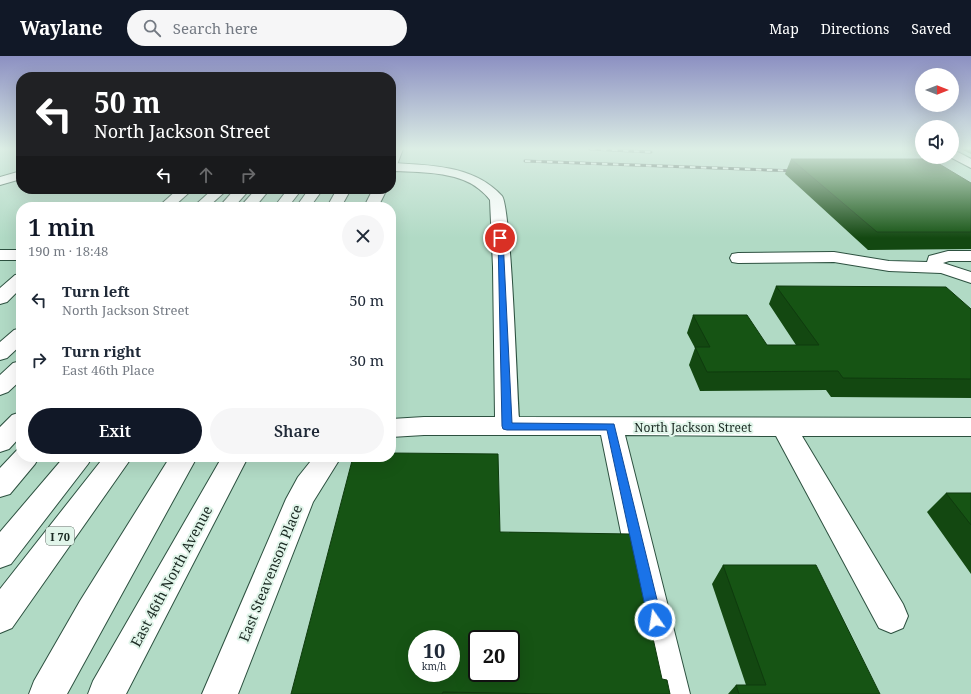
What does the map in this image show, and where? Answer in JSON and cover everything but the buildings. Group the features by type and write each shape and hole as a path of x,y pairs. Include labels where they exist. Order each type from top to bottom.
{"main road":[{"path":"472,179 478,181 490,191 498,204 507,426"},
{"path":"171,202 180,194"},
{"path":"206,202 214,194"},
{"path":"231,202 238,194"},
{"path":"251,202 259,194"},
{"path":"285,202 291,194"},
{"path":"0,255 16,255"},
{"path":"935,268 935,260 948,256 971,256"},
{"path":"738,258 834,257 889,266 943,268 971,278"},
{"path":"0,298 16,284"},
{"path":"0,354 16,339"},
{"path":"0,387 16,373"},
{"path":"0,442 16,426"},
{"name":"North Jackson Street","path":"396,428 507,426 971,427"},
{"path":"611,426 672,694"},
{"path":"784,427 892,616"},
{"path":"0,486 22,462"},
{"path":"0,554 75,462"},
{"name":"I 70","path":"0,616 116,462"},
{"path":"47,694 96,606 181,462"},
{"name":"East 46th North Avenue","path":"106,694 232,462"},
{"name":"East Steavenson Place","path":"220,694 300,500 308,485 324,462"}],"route":[{"path":"500,238 507,426 611,426 655,620"}]}
